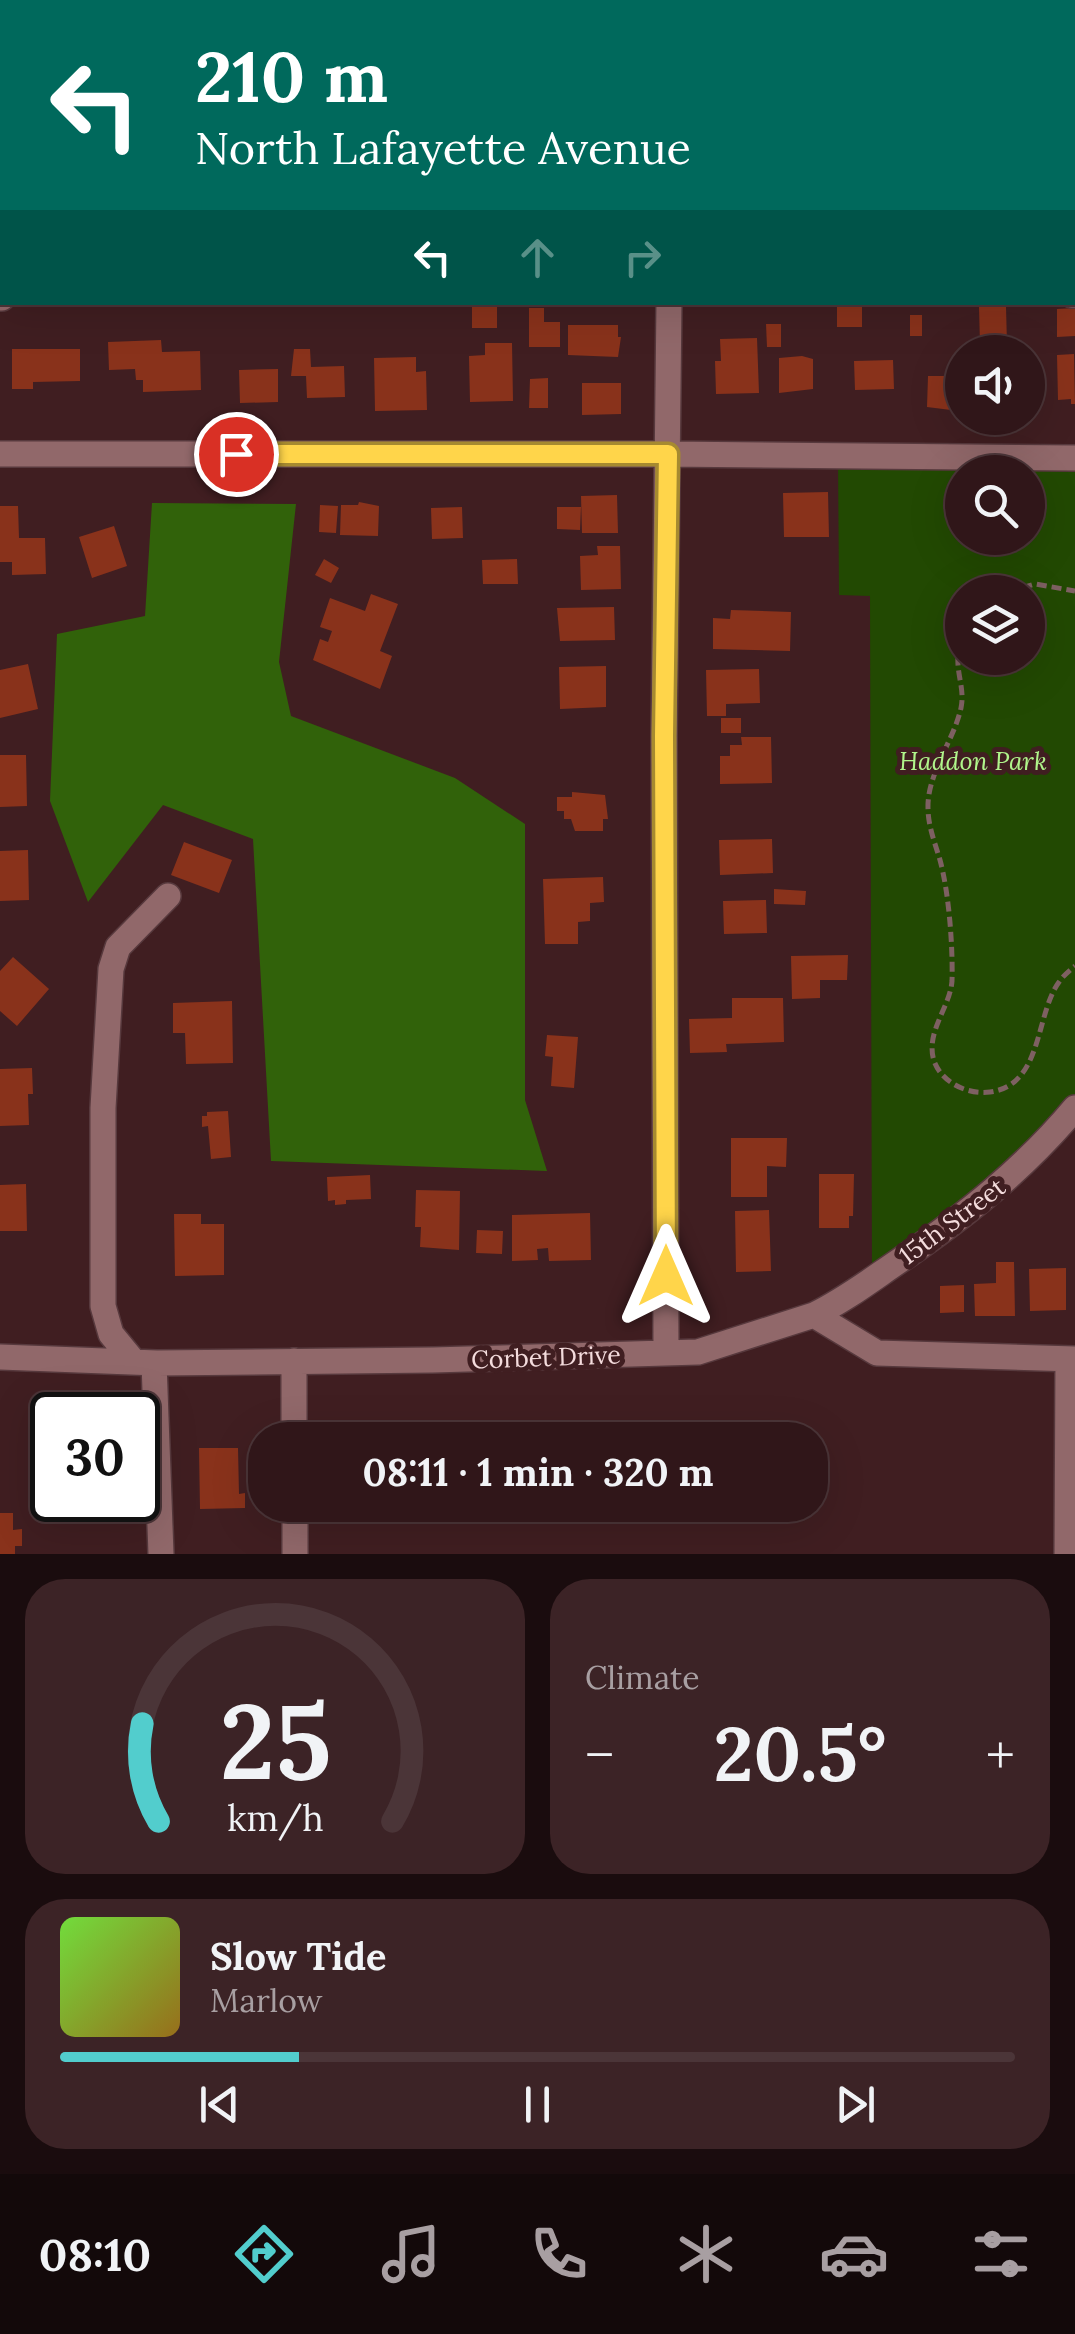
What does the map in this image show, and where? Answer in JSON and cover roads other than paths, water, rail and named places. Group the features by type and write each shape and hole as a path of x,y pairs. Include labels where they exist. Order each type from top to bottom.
{"street":[{"path":"666,1353 664,736 669,305"},
{"path":"0,454 1075,458"},
{"path":"161,1554 144,1362 111,1334 104,1306 103,1108 111,968 118,947 168,896"},
{"name":"15th Street","path":"814,1315 851,1296 987,1199 1075,1108"},
{"path":"814,1315 877,1353 1071,1359 1067,1554"},
{"name":"Corbet Drive","path":"0,1357 294,1362 698,1352 814,1315"},
{"path":"294,1362 294,1422"},
{"path":"295,1522 295,1554"}],"park label":[{"name":"Haddon Park","path":"973,761"}]}
